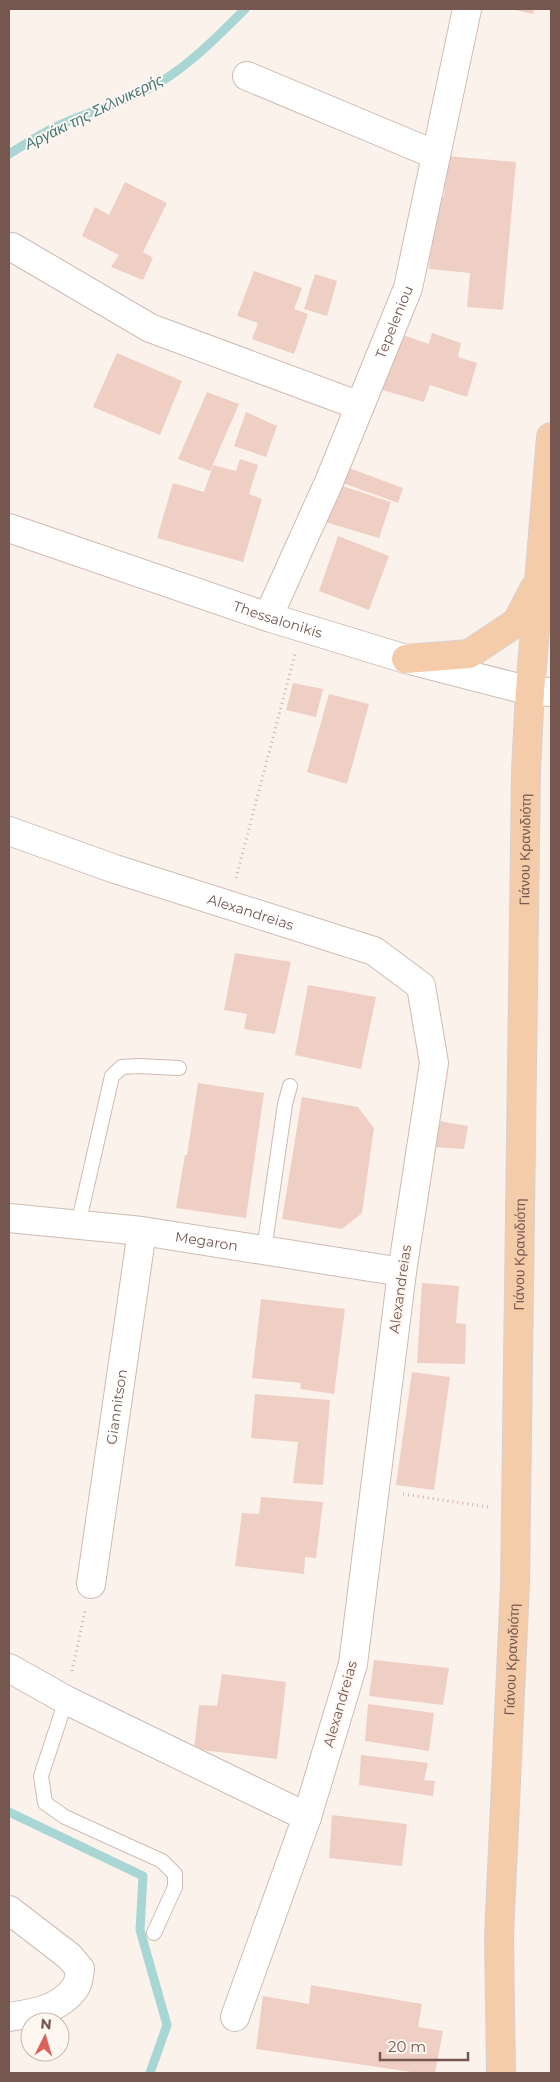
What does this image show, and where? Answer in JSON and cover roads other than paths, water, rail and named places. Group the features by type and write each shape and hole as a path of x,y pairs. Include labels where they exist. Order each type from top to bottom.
{"main road":[{"name":"Γιάνου Κρανιδιότη","path":"501,2073 499,1936 515,1584 526,771 541,692 541,576 551,437"},
{"path":"406,660 469,654 517,622 541,576"}],"street":[{"name":"Tepeleniou","path":"268,617 329,482 408,288 467,9"},
{"path":"247,76 436,155"},
{"path":"12,247 150,328 360,406"},
{"name":"Thessalonikis","path":"9,528 268,617 406,660 541,692"},
{"name":"Alexandreias","path":"9,831 116,869 374,951 421,986 434,1063 402,1272 353,1664 307,1817 235,2016"},
{"name":"Megaron","path":"9,1218 142,1231 402,1272"},
{"name":"Giannitson","path":"91,1584 142,1231"},
{"path":"9,1668 66,1700 307,1817"},
{"path":"9,1910 69,1956 80,1969 76,1986 58,2004 44,2011 9,2017"}],"lane":[{"path":"78,1225 112,1076 122,1067 179,1068"},
{"path":"264,1250 290,1086"},
{"path":"66,1700 41,1776 45,1803 65,1817 162,1861 175,1874 175,1887 154,1932"}],"waterway":[{"name":"Αργάκι της Σκλινικερής","path":"9,154 55,127 137,94 162,81 200,53 245,9"},
{"name":"Αργάκι της Σκλινικερής","path":"9,1812 143,1876 140,1930 167,2025 150,2073"}]}
